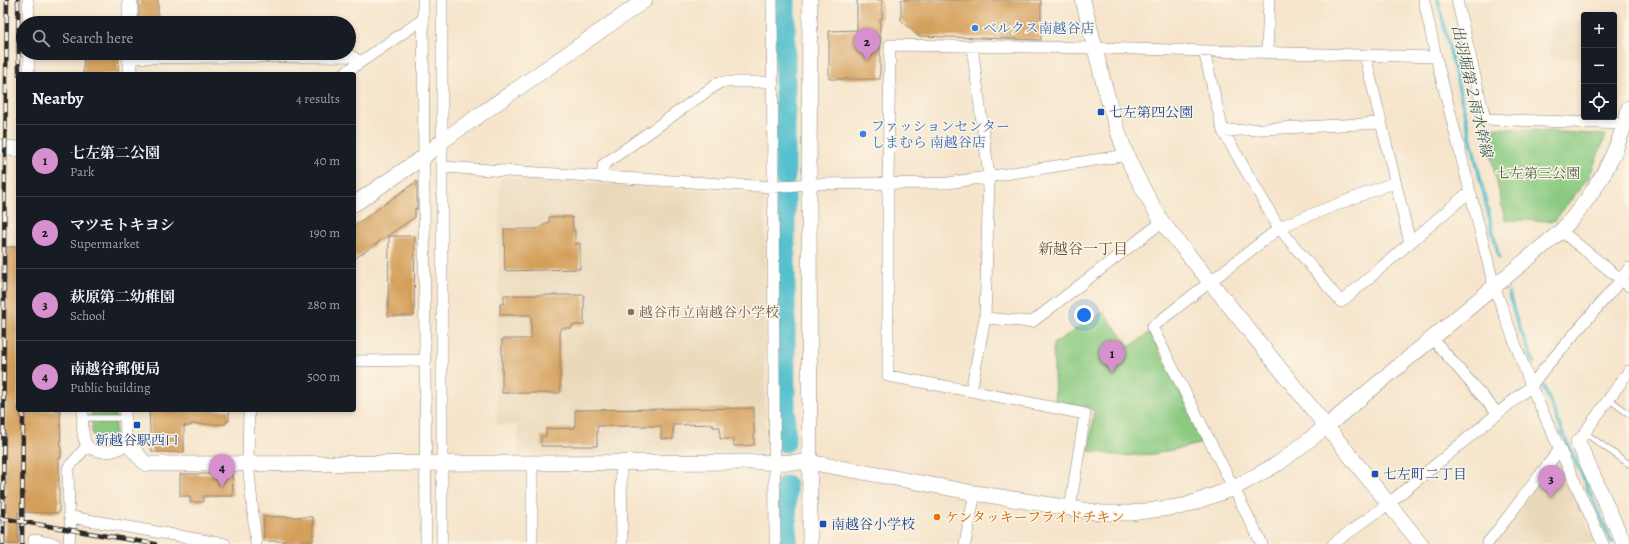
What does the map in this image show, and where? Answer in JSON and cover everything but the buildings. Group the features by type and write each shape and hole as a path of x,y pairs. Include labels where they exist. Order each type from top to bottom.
{"street":[{"path":"28,0 29,16"},
{"path":"130,0 130,16"},
{"path":"423,0 426,544"},
{"path":"442,0 442,544"},
{"path":"356,203 425,156 442,141 645,0"},
{"path":"772,0 775,544"},
{"path":"810,0 808,184 810,544"},
{"path":"1083,0 1105,88 1127,155 1142,189 1162,222 1421,544"},
{"path":"1267,52 1269,0"},
{"path":"1424,0 1436,57 1469,192 1494,286 1531,386 1603,544"},
{"path":"125,414 126,442 144,462 148,464 248,462 809,462 974,493 1101,513 1131,513 1184,506 1234,488 1279,463 1327,426 1561,231 1593,192 1608,166 1620,140 1627,117 1485,119 1457,0"},
{"path":"346,72 422,20"},
{"path":"1070,508 1085,414 888,376 890,45 1095,48 1436,57"},
{"path":"971,391 985,318 989,176 972,46"},
{"path":"1204,51 1223,131 1279,228 1341,302 1469,192"},
{"path":"1365,55 1410,243"},
{"path":"356,59 361,62"},
{"path":"29,60 29,72"},
{"path":"130,60 130,72"},
{"path":"602,177 603,165 720,82 772,82"},
{"path":"1223,131 1381,122"},
{"path":"0,148 16,149"},
{"path":"442,167 772,187 808,184 948,183 1127,155"},
{"path":"1262,544 1152,327 1279,228 1395,182"},
{"path":"985,318 1032,322 1162,222"},
{"path":"1561,231 1625,283"},
{"path":"1333,544 1388,504 1531,386 1544,369 1625,283 1629,268"},
{"path":"1432,338 1498,414"},
{"path":"356,361 426,360"},
{"path":"1624,544 1582,438 1629,371"},
{"path":"249,412 248,462 256,544"},
{"path":"83,414 84,439 87,446 91,450 98,452 116,451 126,442"},
{"path":"69,544 71,517 69,516 68,468 87,446"},
{"path":"1487,544 1560,449"},
{"path":"532,462 532,544"},
{"path":"621,463 622,544"},
{"path":"965,544 974,493"},
{"path":"71,517 225,544"},
{"path":"34,544 34,540 56,544"}],"lane":[{"path":"1609,399 1629,414"},
{"path":"83,414 125,414"},
{"path":"1582,438 1629,464"}],"shaded area":[{"path":"1551,21 1581,22 1581,59 1550,58"},
{"name":"越谷市立南越谷小学校","path":"500,177 760,194 765,198 765,447 761,452 518,454 518,425 496,425"},
{"path":"1559,455 1595,544 1496,544 1493,542"}],"green space":[{"name":"七左第三公園","path":"1485,127 1606,135 1589,177 1554,221 1505,220"},
{"path":"1103,312 1130,347 1150,332 1205,443 1154,454 1123,456 1089,451 1094,410 1055,400 1053,344"},
{"path":"92,412 115,412 115,442 111,444 95,440 92,432"}],"waterway":[{"path":"785,0 785,178"},
{"name":"出羽堀第２雨水幹線","path":"1438,0 1499,258"},
{"path":"785,192 785,442"},
{"name":"出羽堀第２雨水幹線","path":"1509,293 1516,319 1534,363"},
{"name":"出羽堀第２雨水幹線","path":"1543,385 1612,543"},
{"path":"786,486 787,544"}],"railway":[{"path":"3,544 7,0"},
{"path":"18,0 18,16"},
{"path":"19,60 19,72"},
{"path":"22,544 23,412"},
{"path":"0,518 155,544"}],"place":[{"name":"ベルクス南越谷店","path":"975,28"},
{"name":"マツモトキヨシ","path":"867,61"},
{"name":"七左第四公園","path":"1101,112"},
{"name":"ファッションセンター しまむら 南越谷店","path":"863,134"},
{"name":"越谷市立南越谷小学校","path":"631,312"},
{"name":"七左第二公園","path":"1112,373"},
{"name":"新越谷駅西口","path":"137,425"},
{"name":"七左町二丁目","path":"1375,474"},
{"name":"南越谷郵便局","path":"222,487"},
{"name":"萩原第二幼稚園","path":"1551,498"},
{"name":"ケンタッキーフライドチキン","path":"937,517"},
{"name":"南越谷小学校","path":"823,524"}],"district":[{"name":"新越谷一丁目","path":"1083,249"}]}
